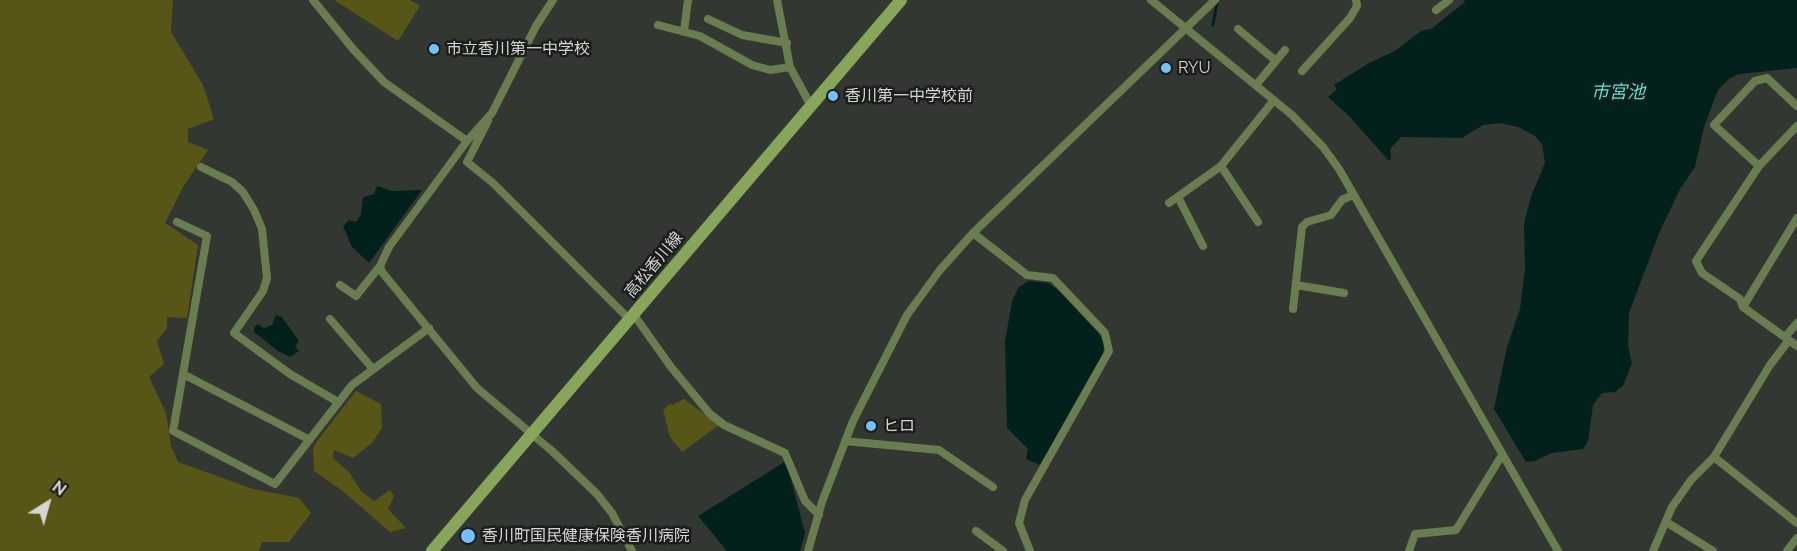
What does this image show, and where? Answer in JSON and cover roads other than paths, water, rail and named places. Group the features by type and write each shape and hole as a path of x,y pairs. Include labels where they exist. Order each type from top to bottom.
{"main road":[{"name":"高松香川線","path":"432,551 901,0"}],"street":[{"path":"313,0 352,50 384,82 467,141"},
{"path":"553,0 536,26 467,162 493,183 632,318 710,414 724,425 785,453 805,501 819,515"},
{"path":"684,31 688,0"},
{"path":"777,0 790,67 811,106"},
{"path":"1151,0 1274,100 1323,147 1558,551"},
{"path":"808,551 845,441 878,368 907,315 940,270 973,233 1215,0"},
{"path":"1302,71 1350,18 1357,6 1356,0"},
{"path":"1436,10 1449,0"},
{"path":"708,19 742,35 787,43"},
{"path":"658,25 700,36 753,65 770,70 790,67"},
{"path":"1238,29 1276,61"},
{"path":"1256,85 1286,50"},
{"path":"1759,166 1714,125 1755,81 1767,78 1797,106"},
{"path":"1169,203 1221,166 1274,100"},
{"path":"340,285 356,296 380,266 389,247 467,141 492,113"},
{"path":"1790,341 1743,307 1740,299 1702,273 1696,261 1759,166 1797,126"},
{"path":"1221,166 1258,222"},
{"path":"201,167 232,182 243,192 262,229 267,278 263,291 234,333 290,374 338,402"},
{"path":"1293,309 1302,227 1307,222 1332,215 1342,200 1353,195"},
{"path":"1178,197 1203,246"},
{"path":"1743,307 1797,218"},
{"path":"177,222 207,236 173,431 275,484 352,385 429,328"},
{"path":"973,233 1027,275 1053,278 1105,333 1109,351 1025,500 1019,523 1028,551"},
{"path":"380,266 382,272 477,388 531,436 552,451 597,494 612,513 632,551"},
{"path":"1296,285 1344,293"},
{"path":"330,320 373,369"},
{"path":"1653,551 1672,507 1691,480 1714,457 1770,365 1790,341 1797,323"},
{"path":"183,374 308,439"},
{"path":"845,441 939,450 993,487"},
{"path":"1409,551 1416,534 1456,530 1502,455"},
{"path":"1714,457 1797,523"},
{"path":"1666,522 1713,551"},
{"path":"976,531 1003,551"},
{"path":"1787,551 1797,538"}],"water":[{"name":"市宮池","path":"1464,0 1797,0 1797,68 1739,74 1730,78 1718,90 1704,127 1695,167 1680,189 1660,231 1629,313 1628,346 1632,363 1623,386 1615,392 1602,393 1593,405 1588,441 1583,449 1552,453 1535,461 1526,462 1494,409 1507,347 1520,309 1525,269 1524,224 1531,196 1545,163 1542,144 1535,136 1518,127 1500,123 1483,125 1462,138 1401,137 1390,149 1389,161 1349,116 1328,97 1337,89 1334,85 1369,63 1395,51 1421,31 1431,29 1465,2"},
{"path":"377,186 392,191 422,190 369,263 352,247 343,226 349,220 356,222 361,214 363,197 374,194"},
{"path":"1028,281 1048,283 1058,290 1099,334 1104,344 1103,355 1040,465 1026,459 1028,449 1007,428 1005,341 1012,302 1018,288"},
{"path":"276,315 282,317 299,341 295,346 299,351 290,357 278,351 254,332 254,327 258,324 264,328 272,325"},
{"path":"786,461 805,533 800,551 727,551 698,516"}],"waterway":[{"path":"1213,25 1217,3"}],"place":[{"name":"市立香川第一中学校","path":"434,49"},
{"name":"RYU","path":"1166,68"},
{"name":"香川第一中学校前","path":"833,96"},
{"name":"ヒロ","path":"871,426"},
{"name":"香川町国民健康保険香川病院","path":"468,536"}]}
